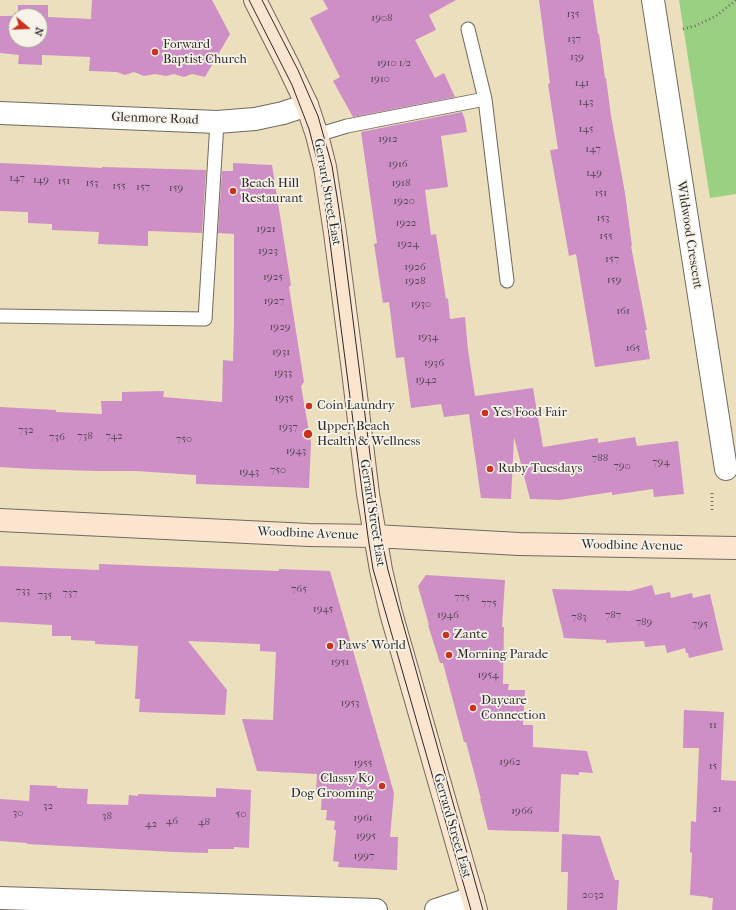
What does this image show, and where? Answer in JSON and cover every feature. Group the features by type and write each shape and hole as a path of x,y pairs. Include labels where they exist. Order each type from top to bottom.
{"main road":[{"name":"Gerrard Street East","path":"255,0 307,105 317,135 325,167 374,536 391,613 475,904"},
{"name":"Woodbine Avenue","path":"0,520 309,535 374,536 519,544 736,548"}],"street":[{"name":"Wildwood Crescent","path":"653,0 726,469"},
{"name":"Glenmore Road","path":"0,113 216,122 255,118 283,113 307,105"},
{"path":"0,898 376,910"},
{"path":"436,910 475,904"}],"lane":[{"path":"468,29 485,99 507,281"},
{"path":"317,135 347,126 485,99"},
{"path":"0,316 205,320 216,122"}],"path":[{"path":"659,35 695,26 716,16 736,0"},
{"path":"712,493 712,512"}],"green space":[{"path":"679,0 736,0 736,194 710,198"}],"building":[{"name":"Forward Baptist Church","path":"92,0 212,0 230,34 205,77 192,74 184,77 174,74 166,76 155,74 144,76 134,72 125,75 117,72 89,71 90,57 42,55 42,65 18,64 19,55 0,53 0,16 8,16 8,48 48,48 48,17 91,19"},
{"path":"323,0 456,0 429,15 436,30 415,40 435,78 444,73 455,97 353,117 333,81 340,77 310,18 328,9"},
{"path":"539,0 593,0 611,116 625,193 631,246 647,330 645,330 650,359 595,367 576,254 569,256 550,150 558,149 548,84 550,83"},
{"name":"Forward Baptist Church","path":"18,5 48,5 48,8 18,8"},
{"path":"462,112 467,132 441,136 448,187 425,190 431,235 436,234 446,299 448,298 450,319 465,317 475,396 533,388 543,447 598,438 598,443 635,437 637,446 678,441 684,494 654,497 653,489 612,495 612,492 560,500 530,499 514,437 511,499 481,498 469,414 444,417 441,404 411,408 404,357 396,358 389,302 383,303 374,244 377,243 361,132"},
{"path":"0,163 102,168 206,170 202,233 148,231 148,246 98,244 99,232 52,230 52,224 28,223 28,212 0,211"},
{"path":"233,163 272,165 291,285 289,287 304,382 301,386 311,443 309,488 196,484 196,475 136,471 0,467 0,407 102,414 101,401 122,401 122,392 164,391 163,397 222,402 223,360 233,361 234,234 218,233 222,171 233,171"},
{"path":"99,564 279,571 279,569 330,571 394,793 390,837 398,837 397,870 338,867 339,862 333,861 336,830 334,830 335,821 326,820 327,810 321,810 322,794 316,794 317,774 257,771 242,719 273,720 276,652 260,651 260,644 188,641 227,690 225,715 139,712 140,699 135,699 138,646 95,644 95,641 71,640 71,636 52,636 52,625 0,622 0,566 99,570"},
{"path":"426,575 505,580 502,627 504,627 503,684 509,684 508,690 525,690 523,725 533,725 533,747 587,751 593,773 579,772 579,775 561,774 559,832 488,830 466,742 464,742 443,663 440,663 428,625 418,586"},
{"path":"652,585 655,595 670,592 671,598 692,593 693,598 710,594 723,650 689,658 685,648 667,653 665,645 645,647 644,641 606,643 606,640 564,638 552,589 630,591"},
{"path":"684,710 724,712 721,780 736,781 736,910 712,910 713,898 690,895 692,853 690,852 691,821 696,822 699,748 683,748"},
{"path":"30,785 88,789 87,804 128,805 129,795 138,796 138,794 216,797 216,788 251,790 249,848 234,847 234,849 208,849 208,853 27,844 0,841 0,799 29,801"},
{"path":"562,834 600,836 615,880 619,880 617,910 567,910 568,872 561,872"}],"tram line":[{"path":"249,0 292,85 309,129 317,160 324,196 373,569 471,910"},
{"path":"262,0 298,70 318,116 332,166 339,209 381,537 388,570 483,910"}],"place":[{"name":"Forward Baptist Church","path":"155,52"},
{"name":"Beach Hill Restaurant","path":"233,191"},
{"name":"Coin Laundry","path":"309,406"},
{"name":"Yes Food Fair","path":"485,413"},
{"name":"Upper Beach Health & Wellness","path":"308,434"},
{"name":"Ruby Tuesdays","path":"490,469"},
{"name":"Zante","path":"446,635"},
{"name":"Paws’ World","path":"330,646"},
{"name":"Morning Parade","path":"449,655"},
{"name":"Daycare Connection","path":"473,708"},
{"name":"Classy K9 Dog Grooming","path":"382,786"}]}
